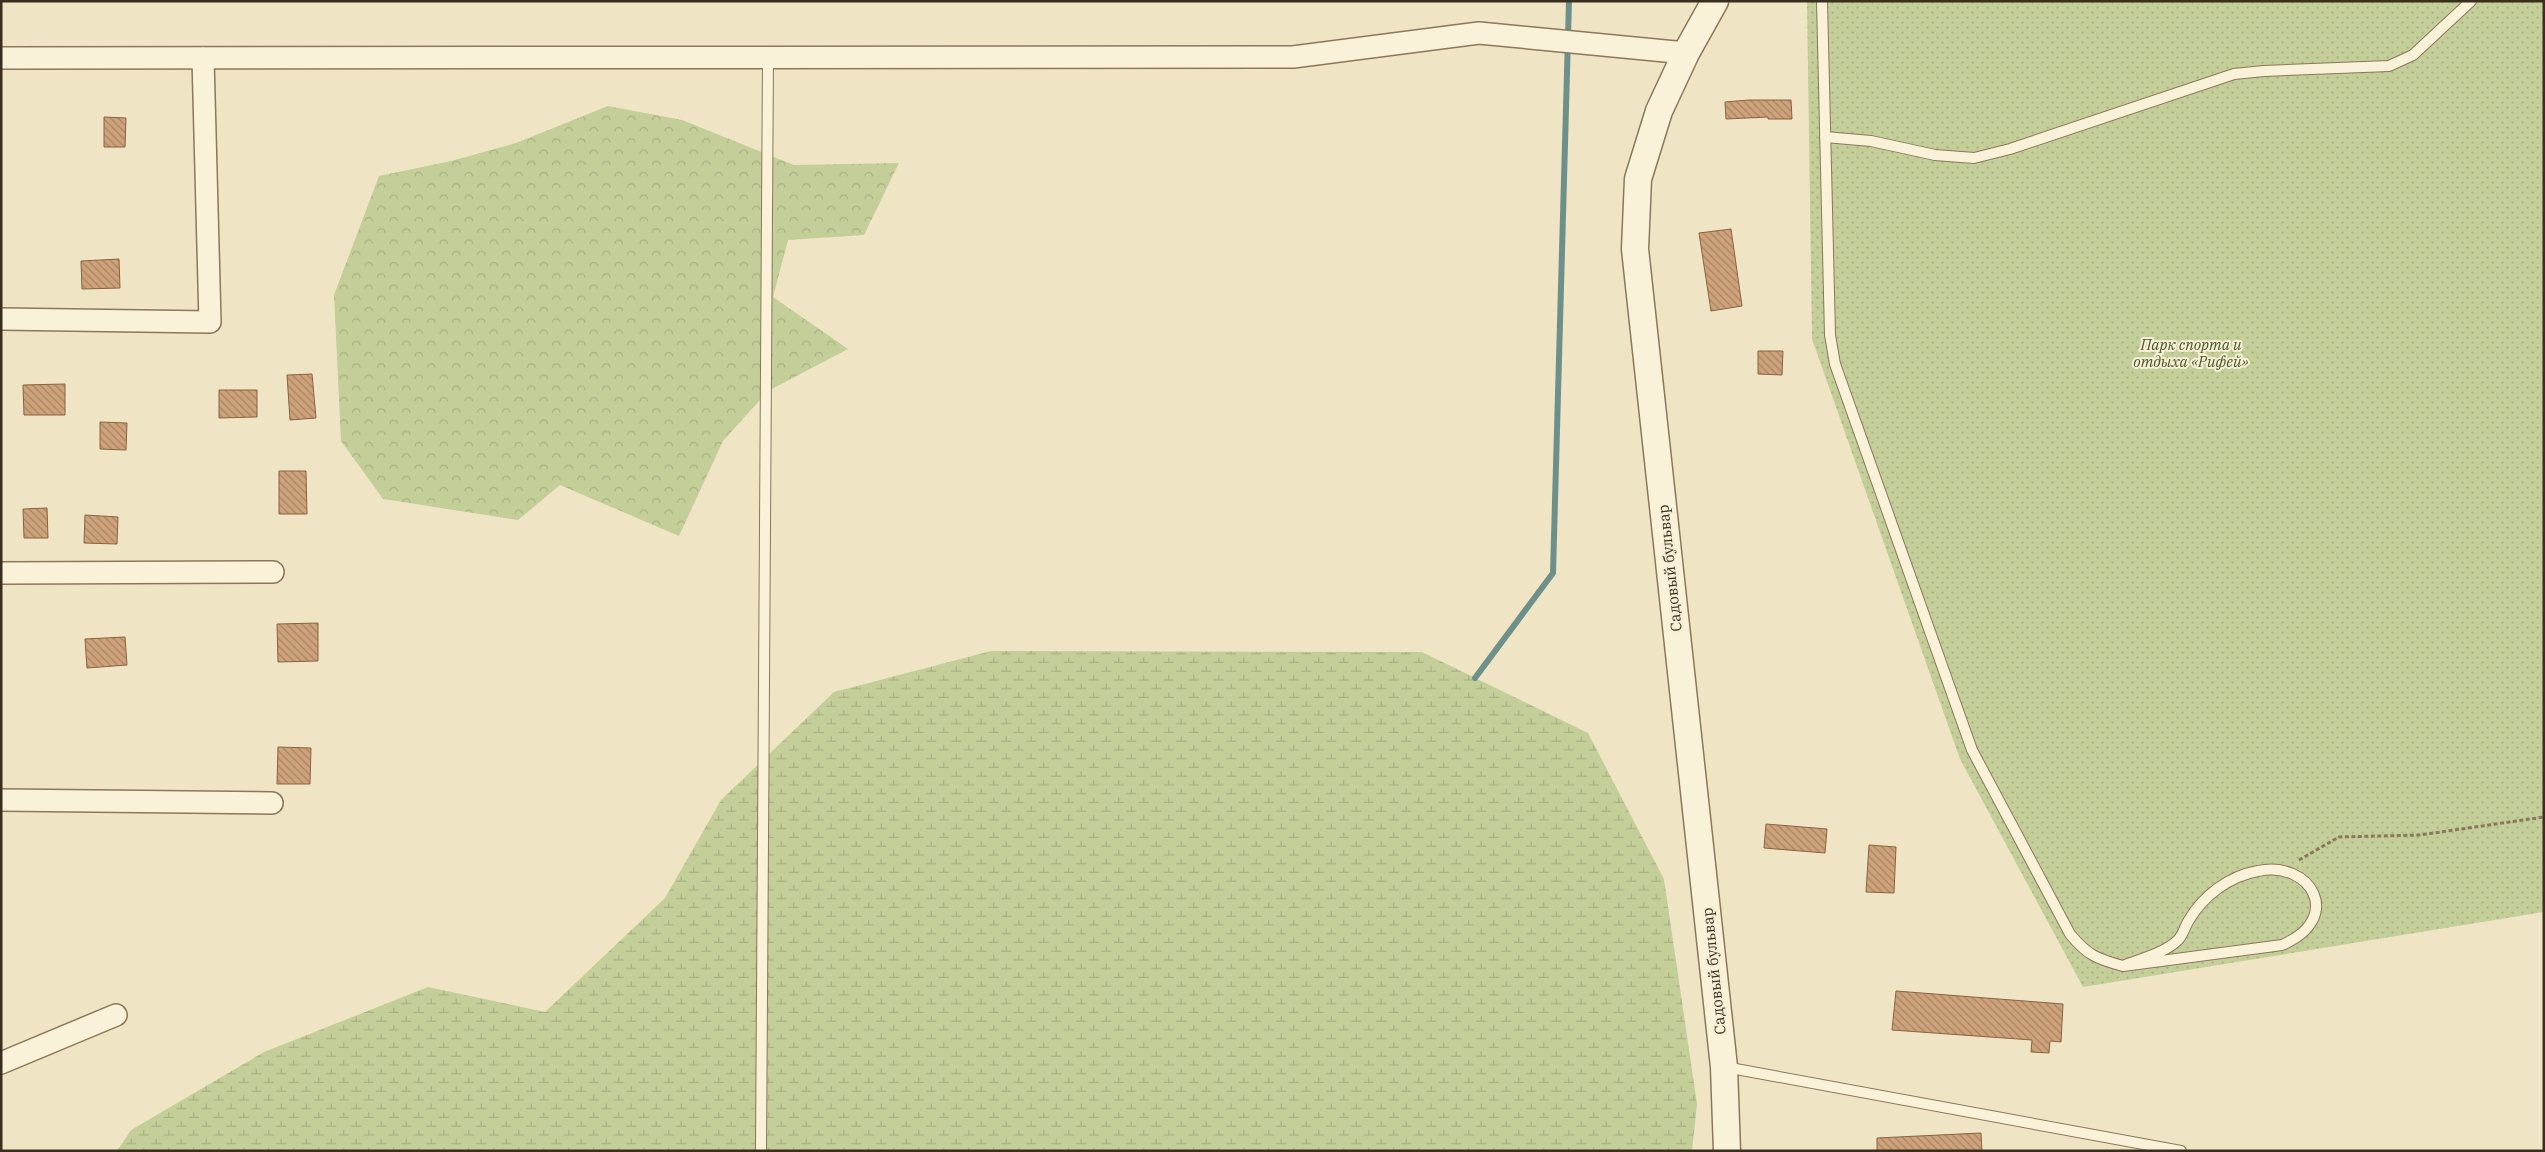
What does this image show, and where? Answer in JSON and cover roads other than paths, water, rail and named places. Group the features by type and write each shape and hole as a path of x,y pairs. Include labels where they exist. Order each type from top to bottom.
{"street":[{"name":"Садовый бульвар","path":"1715,1 1686,53 1659,111 1638,179 1635,249 1724,1067 1727,1151"},
{"path":"1,58 1293,57 1479,33 1686,53"},
{"path":"1,319 210,322 203,58"},
{"path":"1,574 273,572"},
{"path":"1,800 272,803"},
{"path":"1,1064 116,1015"}],"lane":[{"path":"1822,1 1830,335 1835,364 1972,750 2070,934 2084,951 2100,960 2123,966 2282,945 2299,938 2310,926 2318,907 2312,889 2301,879 2281,871 2258,871 2214,890 2199,904 2179,939 2170,947 2123,966"},
{"path":"1825,137 1871,141 1935,155 1974,158 2010,149 2234,74 2389,66 2413,55 2471,1"},
{"path":"761,1151 768,58"},
{"path":"1724,1067 2181,1151"}],"waterway":[{"path":"1475,678 1553,573 1569,1"}],"park label":[{"name":"Парк спорта и отдыха «Рифей»","path":"2191,354"}]}
